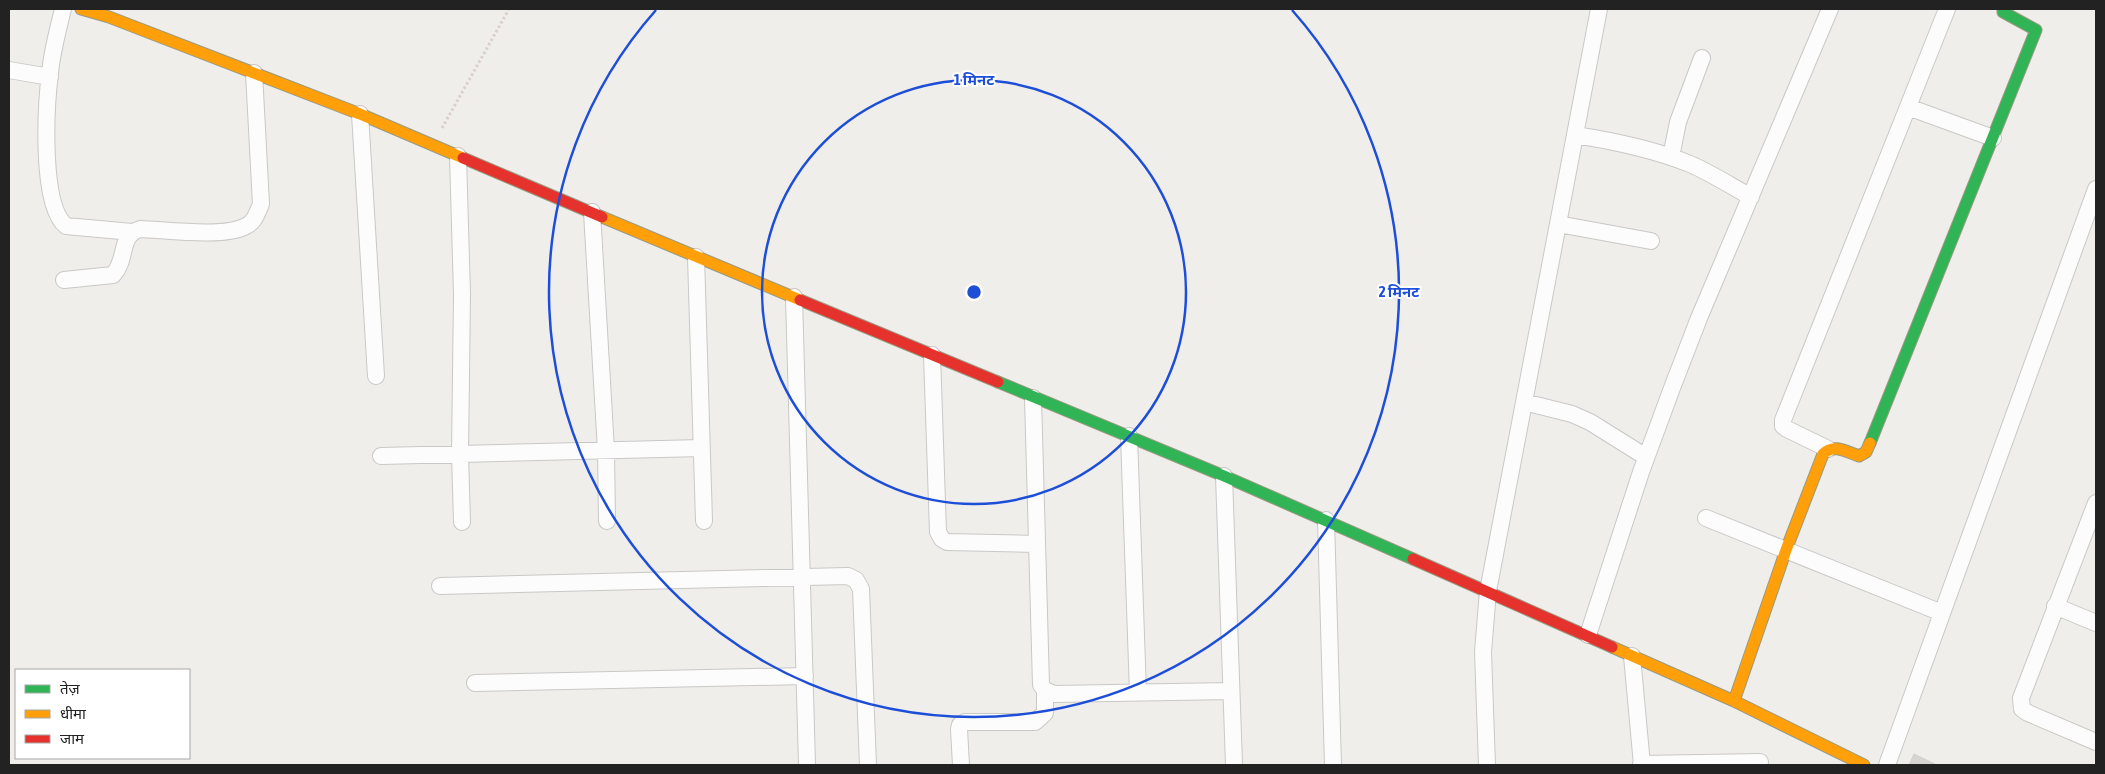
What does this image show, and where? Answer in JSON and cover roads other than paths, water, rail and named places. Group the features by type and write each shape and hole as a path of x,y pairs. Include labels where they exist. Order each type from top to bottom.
{"street":[{"path":"63,9 50,77 47,107 48,165 53,206 59,220 66,226 132,232 140,229 210,232 234,231 247,226 256,218 260,204 254,73"},
{"path":"81,9 109,17 360,114 696,257 1224,476 1588,635 1734,701 1864,765"},
{"path":"1487,765 1483,652 1488,591 1599,9"},
{"path":"1588,635 1646,457 1696,327 1830,9"},
{"path":"1947,9 1783,420 1783,426 1787,429 1828,449 1836,448 1859,456 1866,452 2036,30 1999,10"},
{"path":"1671,157 1678,122 1702,58"},
{"path":"9,70 50,77"},
{"path":"1908,107 1993,138"},
{"path":"360,114 376,376"},
{"path":"1575,135 1608,140 1671,157 1692,165 1751,197"},
{"path":"458,156 462,294 460,454 462,522"},
{"path":"1888,765 2096,189"},
{"path":"592,212 606,450 607,521"},
{"path":"1558,224 1651,240"},
{"path":"64,280 112,275 120,268 126,239 132,232"},
{"path":"696,257 704,521"},
{"path":"794,297 807,765"},
{"path":"932,355 938,532 942,539 947,542 1036,544"},
{"path":"961,765 960,725 965,722 1035,722 1044,713 1045,690 1040,678 1033,398"},
{"path":"1524,402 1572,414 1590,422 1646,457"},
{"path":"1129,436 1138,693"},
{"path":"381,456 702,448"},
{"path":"1734,701 1786,550 1823,454 1828,449"},
{"path":"1224,476 1234,765"},
{"path":"2095,512 2055,606 2021,698 2022,709 2028,714 2096,742"},
{"path":"1706,518 1942,613"},
{"path":"1326,520 1332,765"},
{"path":"440,586 848,576 856,580 861,589 868,765"},
{"path":"2055,606 2096,622"},
{"path":"1632,656 1641,765 1760,762"},
{"path":"475,683 805,676"},
{"path":"1045,690 1054,694 1231,691"}]}
